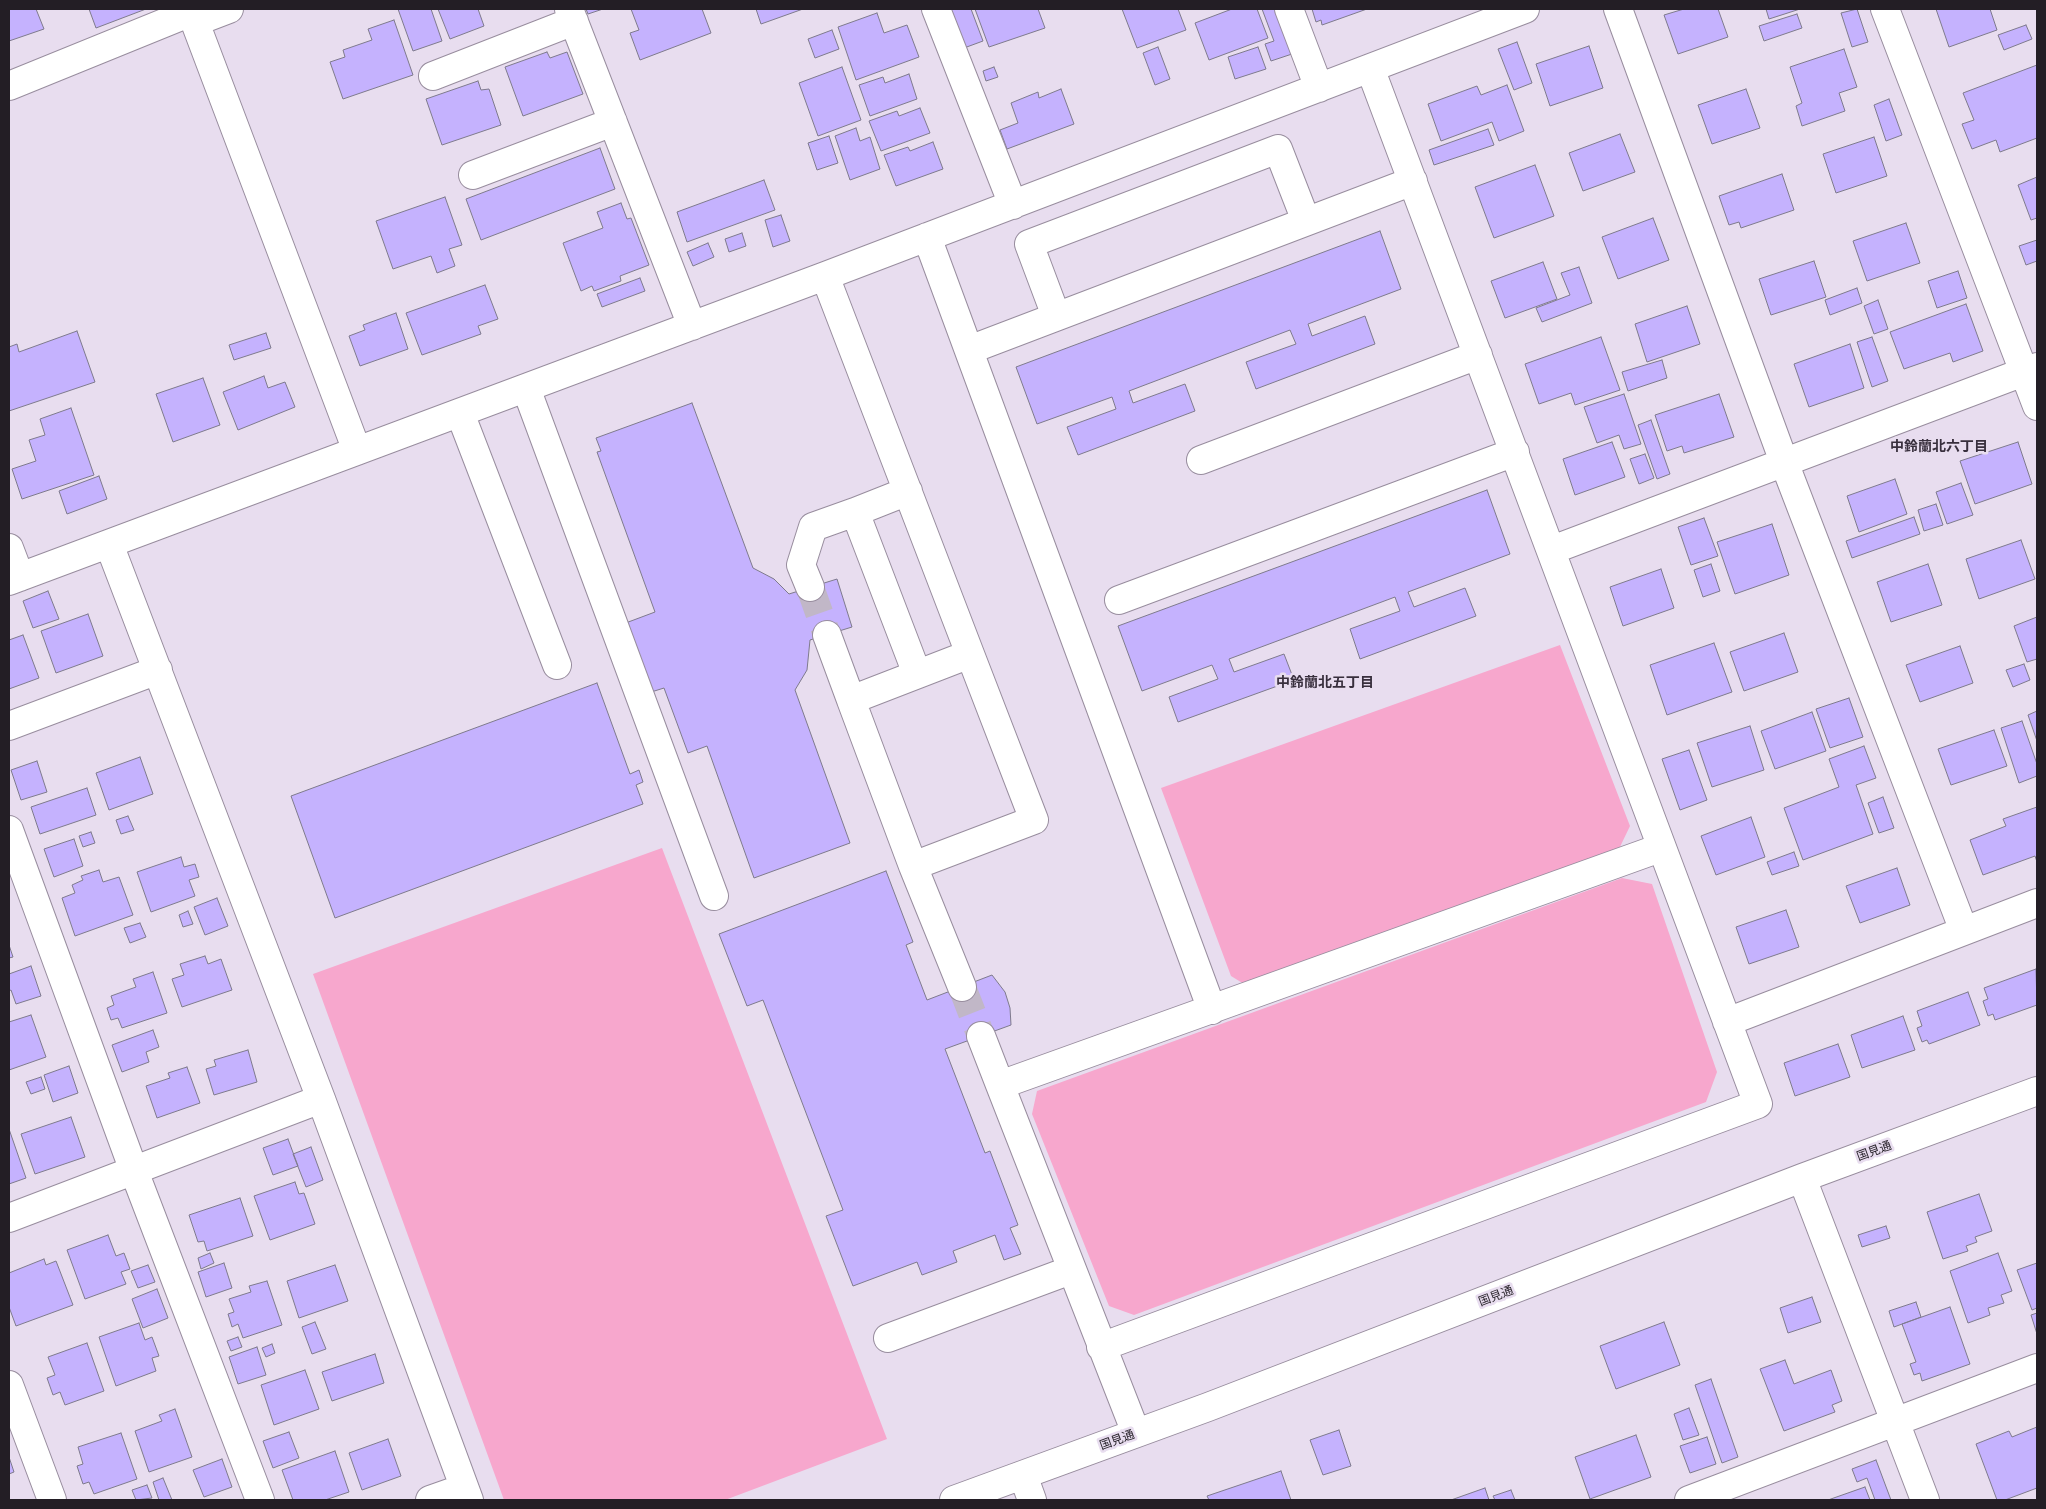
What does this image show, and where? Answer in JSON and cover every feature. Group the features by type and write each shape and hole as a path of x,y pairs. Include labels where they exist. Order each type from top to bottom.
{"street":[{"path":"9,86 192,14 229,9"},
{"path":"936,9 1013,205"},
{"path":"1289,9 1319,88"},
{"path":"9,548 14,579 825,276 1525,9"},
{"path":"1618,9 1784,462 1964,931"},
{"path":"1885,9 2031,369 2037,406"},
{"path":"192,14 358,451"},
{"path":"433,76 571,15 692,326"},
{"path":"1101,1346 1758,1104 1660,848 1552,550 1370,68"},
{"path":"473,176 613,122"},
{"path":"1056,316 1028,244 1206,176 1278,149 1306,221"},
{"path":"969,350 1412,181"},
{"path":"927,237 1212,1010"},
{"path":"825,276 1034,820 913,866"},
{"path":"1201,460 1478,356"},
{"path":"1552,550 2031,369"},
{"path":"526,388 714,896"},
{"path":"460,413 557,665"},
{"path":"1119,600 1515,452"},
{"path":"810,587 801,565 813,528 908,491"},
{"path":"855,512 917,674"},
{"path":"109,544 321,1099 466,1494 430,1500"},
{"path":"827,635 913,866 962,987"},
{"path":"851,700 970,654"},
{"path":"9,726 158,670"},
{"path":"9,830 134,1171 260,1500"},
{"path":"1000,1085 1660,848"},
{"path":"1727,1022 2037,903"},
{"path":"981,1036 1136,1433"},
{"name":"国見通","path":"954,1500 1227,1400 1802,1178 2037,1091"},
{"path":"9,1218 321,1099"},
{"path":"1802,1178 1924,1500"},
{"path":"888,1338 1071,1270"},
{"path":"1689,1500 2037,1368"},
{"path":"9,1385 52,1500"},
{"path":"1023,1475 1032,1500"}],"shaded area":[{"path":"1560,645 1630,826 1618,851 1244,984 1231,976 1161,788"},
{"path":"662,848 887,1439 725,1500 504,1500 313,974"},
{"path":"1622,878 1652,884 1717,1072 1706,1102 1134,1315 1109,1306 1032,1114 1037,1091"}],"building":[{"path":"9,9 36,9 44,29 9,41"},
{"path":"89,9 146,9 96,28"},
{"path":"398,9 431,9 442,41 413,51"},
{"path":"438,9 478,9 484,26 450,39"},
{"path":"586,9 603,9 588,14"},
{"path":"631,9 702,9 711,33 640,60 630,33 639,30"},
{"path":"756,9 803,9 761,24"},
{"path":"951,9 971,9 983,41 964,48"},
{"path":"975,9 1038,9 1045,28 989,47"},
{"path":"1122,9 1178,9 1186,30 1137,48"},
{"path":"1232,9 1257,9 1268,38 1209,60 1195,23"},
{"path":"1262,9 1275,9 1292,54 1271,61 1265,44 1274,41"},
{"path":"1312,9 1367,9 1322,25 1321,20 1316,22"},
{"path":"1684,9 1718,9 1728,37 1678,54 1664,15"},
{"path":"1766,9 1800,9 1769,19"},
{"path":"1857,9 1868,42 1852,47 1841,13"},
{"path":"1936,9 1990,9 1997,30 1949,47"},
{"path":"877,13 884,33 907,25 919,57 856,80 838,27"},
{"path":"1797,14 1802,28 1764,41 1759,26"},
{"path":"394,20 413,75 343,99 330,62 345,57 343,50 372,40 368,29"},
{"path":"2026,25 2032,39 2004,50 1998,35"},
{"path":"832,30 839,49 815,58 808,39"},
{"path":"1517,42 1532,83 1514,90 1498,49"},
{"path":"1589,46 1603,88 1550,106 1536,64"},
{"path":"1158,47 1170,79 1155,85 1143,53"},
{"path":"1258,47 1266,69 1235,79 1228,57"},
{"path":"1844,49 1857,87 1839,93 1845,111 1802,126 1796,106 1802,103 1790,67"},
{"path":"547,52 550,58 567,52 583,94 523,116 505,67"},
{"path":"2037,65 2037,138 2000,152 1996,140 1972,149 1962,124 1974,120 1963,93"},
{"path":"842,67 861,120 818,136 799,83"},
{"path":"994,67 998,77 986,81 983,71"},
{"path":"909,74 917,99 870,116 859,85 883,77 885,83"},
{"path":"478,81 481,90 489,89 501,125 442,145 426,99"},
{"path":"1507,85 1524,131 1499,141 1492,122 1441,141 1428,104 1477,86 1481,95"},
{"path":"1061,89 1074,124 1007,149 1000,130 1018,123 1011,103 1038,92 1039,98"},
{"path":"1746,89 1760,128 1712,144 1698,105"},
{"path":"1889,99 1902,135 1886,141 1874,105"},
{"path":"920,108 930,133 881,151 869,121 897,111 899,116"},
{"path":"856,128 860,141 870,137 880,169 850,180 835,136"},
{"path":"1488,129 1494,145 1434,165 1429,150"},
{"path":"1620,134 1635,172 1583,191 1569,153"},
{"path":"829,136 838,163 817,170 808,143"},
{"path":"1874,137 1887,176 1836,193 1823,154"},
{"path":"933,142 943,169 896,186 884,155 908,147 910,151"},
{"path":"600,148 615,189 481,240 466,199"},
{"path":"1535,165 1554,216 1494,238 1475,187"},
{"path":"1782,174 1794,210 1741,228 1739,222 1729,225 1719,196"},
{"path":"2037,177 2037,218 2031,220 2018,185"},
{"path":"764,180 775,210 687,242 677,212"},
{"path":"445,197 462,245 449,249 455,266 437,273 431,256 393,269 376,221"},
{"path":"621,203 627,219 631,218 649,265 620,276 621,281 594,291 592,286 581,291 563,243 603,228 597,212"},
{"path":"781,215 790,241 773,247 765,220"},
{"path":"1653,218 1669,260 1618,279 1602,237"},
{"path":"1906,223 1920,263 1867,281 1853,241"},
{"path":"1380,231 1401,289 1308,324 1312,336 1365,316 1375,344 1256,389 1246,362 1296,344 1290,330 1129,391 1133,403 1185,384 1195,411 1078,455 1067,427 1116,409 1112,397 1037,424 1016,367"},
{"path":"742,233 746,246 729,252 725,239"},
{"path":"2037,240 2037,261 2026,265 2019,246"},
{"path":"708,243 714,257 693,266 687,252"},
{"path":"1814,261 1826,297 1771,315 1759,279"},
{"path":"1543,262 1557,299 1505,318 1491,281"},
{"path":"1579,267 1592,303 1542,322 1536,308 1570,295 1561,273"},
{"path":"1958,271 1967,298 1937,308 1928,281"},
{"path":"640,278 645,291 602,307 597,294"},
{"path":"485,285 498,319 478,326 481,334 422,355 406,313"},
{"path":"1857,288 1862,303 1830,315 1825,300"},
{"path":"1878,300 1888,329 1874,334 1864,306"},
{"path":"1966,304 1983,351 1953,362 1950,353 1904,369 1890,332"},
{"path":"1687,306 1700,344 1647,362 1635,324"},
{"path":"396,313 408,349 360,366 349,336 365,330 363,325"},
{"path":"77,331 95,382 9,411 9,347 17,344 19,352"},
{"path":"266,333 271,348 234,360 229,345"},
{"path":"1601,337 1620,390 1575,405 1571,393 1539,404 1525,364"},
{"path":"1872,337 1888,381 1872,387 1857,342"},
{"path":"1850,344 1864,388 1809,407 1794,364"},
{"path":"1662,360 1667,378 1628,391 1622,372"},
{"path":"264,376 268,388 285,382 295,407 238,430 223,392"},
{"path":"203,378 220,425 173,442 156,394"},
{"path":"1624,394 1641,444 1624,449 1619,435 1597,443 1584,407"},
{"path":"1719,394 1734,437 1684,453 1682,446 1667,451 1655,415"},
{"path":"692,403 753,568 774,579 789,594 837,579 852,627 810,640 807,670 795,690 850,843 754,878 707,746 688,753 664,688 648,693 623,624 655,612 597,452 601,451 596,438"},
{"path":"71,408 94,475 22,499 12,469 36,461 29,440 45,435 40,419"},
{"path":"1651,420 1670,474 1657,479 1638,425"},
{"path":"1612,442 1625,477 1575,495 1563,459"},
{"path":"2018,442 2032,484 1975,504 1960,461"},
{"path":"1645,454 1654,478 1639,484 1630,459"},
{"path":"99,476 107,499 67,514 59,491"},
{"path":"1895,479 1907,514 1859,532 1847,496"},
{"path":"1961,483 1973,515 1947,524 1936,492"},
{"path":"1487,490 1510,554 1408,592 1414,607 1465,588 1476,616 1360,659 1350,629 1400,611 1395,597 1229,659 1234,672 1284,654 1294,680 1178,722 1169,697 1218,679 1212,665 1142,691 1118,626"},
{"path":"1936,504 1943,525 1924,531 1918,510"},
{"path":"1914,517 1920,534 1852,558 1846,541"},
{"path":"1704,518 1718,556 1691,565 1678,527"},
{"path":"1772,524 1789,575 1735,594 1717,542"},
{"path":"2021,540 2035,579 1979,599 1966,559"},
{"path":"1711,564 1720,591 1703,597 1694,570"},
{"path":"1928,564 1942,605 1891,622 1877,582"},
{"path":"1661,569 1674,608 1623,626 1610,587"},
{"path":"48,591 59,619 33,628 23,601"},
{"path":"88,614 103,656 56,673 41,631"},
{"path":"2037,617 2037,659 2027,662 2014,626"},
{"path":"1784,633 1798,672 1744,691 1730,652"},
{"path":"23,635 39,678 9,689 9,640"},
{"path":"1714,643 1732,692 1667,715 1650,665"},
{"path":"1960,646 1973,683 1920,702 1906,665"},
{"path":"2024,664 2030,680 2013,687 2006,670"},
{"path":"597,683 630,774 639,770 643,782 636,785 643,804 335,918 291,796"},
{"path":"1849,698 1863,737 1830,748 1816,709"},
{"path":"2037,711 2037,741 2028,715"},
{"path":"1812,712 1826,751 1775,769 1761,731"},
{"path":"2022,721 2037,764 2037,776 2019,783 2001,728"},
{"path":"1750,726 1764,770 1712,787 1697,743"},
{"path":"1994,730 2007,766 1951,785 1938,749"},
{"path":"1864,746 1876,778 1856,785 1873,834 1803,860 1784,808 1839,787 1829,759"},
{"path":"1689,750 1707,800 1680,810 1662,759"},
{"path":"140,757 153,794 109,810 96,773"},
{"path":"37,761 47,792 21,800 11,770"},
{"path":"87,788 96,815 40,834 31,807"},
{"path":"1883,797 1894,828 1879,833 1868,803"},
{"path":"2037,807 2037,862 2035,856 1983,875 1970,840 2006,826 2003,819"},
{"path":"128,816 134,830 121,834 116,820"},
{"path":"1751,817 1765,857 1716,875 1701,836"},
{"path":"91,832 95,843 83,847 79,836"},
{"path":"74,839 83,866 54,877 44,849"},
{"path":"1794,852 1799,866 1772,875 1767,862"},
{"path":"181,857 184,867 195,864 199,877 189,880 195,896 151,912 137,872"},
{"path":"1897,868 1910,905 1860,923 1846,886"},
{"path":"99,870 103,882 119,877 133,915 75,936 62,898 75,893 72,885 83,880 81,876"},
{"path":"886,871 913,942 906,945 927,1000 992,975 1005,992 1010,1008 1011,1025 945,1049 985,1153 990,1151 1018,1225 1010,1228 1021,1254 1004,1260 995,1235 953,1251 957,1262 922,1275 917,1262 853,1286 826,1216 843,1210 763,1000 747,1006 719,934"},
{"path":"217,898 228,926 205,935 194,907"},
{"path":"1786,910 1799,947 1749,964 1736,927"},
{"path":"188,911 193,924 183,927 179,915"},
{"path":"140,923 146,937 130,943 124,928"},
{"path":"9,945 13,957 9,958"},
{"path":"205,956 208,964 221,959 232,990 182,1007 172,979 184,975 180,964"},
{"path":"31,966 41,996 16,1004 11,990 9,991 9,974"},
{"path":"2036,969 2037,1005 1995,1020 1993,1014 1988,1016 1983,1001 1988,999 1984,988"},
{"path":"153,972 167,1013 122,1028 118,1018 111,1020 107,1008 114,1005 111,996 136,987 133,979"},
{"path":"1968,992 1980,1025 1929,1044 1927,1040 1922,1042 1917,1028 1922,1026 1917,1011"},
{"path":"31,1015 46,1057 9,1070 9,1022"},
{"path":"1903,1016 1915,1050 1862,1068 1851,1035"},
{"path":"153,1030 159,1047 146,1052 149,1062 122,1072 112,1045"},
{"path":"1838,1044 1850,1077 1795,1096 1784,1063"},
{"path":"248,1050 257,1082 214,1095 206,1069 216,1066 214,1060"},
{"path":"69,1066 78,1093 53,1102 44,1075"},
{"path":"187,1067 200,1103 157,1118 146,1086 170,1078 168,1073"},
{"path":"41,1077 45,1089 31,1094 26,1082"},
{"path":"71,1117 85,1157 35,1174 21,1134"},
{"path":"9,1129 26,1178 9,1184"},
{"path":"288,1139 298,1166 273,1175 263,1148"},
{"path":"311,1147 323,1180 306,1187 293,1154"},
{"path":"295,1182 299,1194 304,1193 315,1224 270,1240 254,1196"},
{"path":"1979,1194 1992,1231 1975,1237 1977,1242 1966,1246 1968,1251 1943,1259 1927,1212"},
{"path":"240,1198 253,1236 207,1251 204,1241 198,1242 189,1215"},
{"path":"1886,1226 1890,1238 1862,1247 1858,1235"},
{"path":"108,1235 116,1256 124,1253 130,1269 121,1272 126,1284 85,1299 67,1250"},
{"path":"210,1253 214,1263 201,1269 198,1258"},
{"path":"1998,1253 2012,1291 2001,1295 2004,1303 1988,1308 1990,1315 1968,1323 1950,1271"},
{"path":"44,1259 46,1265 56,1261 73,1305 16,1326 9,1307 9,1273"},
{"path":"224,1263 232,1288 206,1297 198,1272"},
{"path":"2037,1263 2037,1308 2032,1310 2017,1270"},
{"path":"148,1265 155,1282 138,1288 131,1271"},
{"path":"335,1265 348,1301 299,1318 287,1281"},
{"path":"267,1281 282,1325 243,1338 238,1324 232,1327 228,1314 234,1312 229,1299 251,1292 249,1286"},
{"path":"157,1289 168,1318 143,1328 132,1299"},
{"path":"1812,1297 1821,1322 1788,1333 1780,1308"},
{"path":"1916,1302 1921,1317 1894,1327 1889,1311"},
{"path":"1950,1307 1970,1364 1922,1381 1920,1373 1914,1375 1910,1364 1916,1362 1902,1324"},
{"path":"2037,1313 2037,1334 2031,1315"},
{"path":"315,1322 326,1349 312,1354 302,1327"},
{"path":"1664,1322 1680,1365 1616,1389 1600,1346"},
{"path":"139,1323 145,1340 152,1337 159,1356 152,1358 156,1371 116,1386 99,1337"},
{"path":"238,1337 242,1347 231,1351 227,1341"},
{"path":"87,1343 104,1391 65,1405 60,1392 53,1395 47,1378 55,1375 48,1357"},
{"path":"272,1344 275,1353 266,1357 262,1348"},
{"path":"257,1347 266,1375 238,1384 229,1357"},
{"path":"375,1354 384,1383 332,1401 322,1372"},
{"path":"1785,1360 1794,1384 1831,1370 1842,1401 1832,1405 1835,1412 1784,1431 1760,1369"},
{"path":"305,1370 319,1409 274,1425 261,1385"},
{"path":"1711,1379 1738,1457 1722,1463 1695,1385"},
{"path":"1689,1408 1699,1435 1683,1440 1674,1414"},
{"path":"175,1409 192,1457 149,1472 135,1431 162,1421 159,1415"},
{"path":"2037,1427 2037,1488 2005,1500 1997,1500 1976,1444 2009,1431 2012,1437"},
{"path":"1339,1430 1351,1466 1323,1475 1310,1440"},
{"path":"289,1432 299,1458 273,1468 263,1441"},
{"path":"121,1433 137,1479 94,1494 89,1482 83,1484 77,1466 83,1464 78,1447"},
{"path":"1636,1435 1651,1477 1590,1499 1575,1457"},
{"path":"1707,1437 1716,1464 1690,1473 1680,1446"},
{"path":"388,1439 401,1476 362,1490 349,1453"},
{"path":"335,1451 349,1492 325,1500 293,1500 282,1470"},
{"path":"9,1457 14,1472 9,1474"},
{"path":"222,1459 232,1487 204,1497 193,1470"},
{"path":"1876,1460 1891,1500 1875,1500 1867,1478 1857,1482 1852,1469"},
{"path":"1281,1471 1291,1500 1209,1500 1207,1496"},
{"path":"163,1478 172,1500 159,1500 153,1482"},
{"path":"147,1485 152,1498 136,1500 132,1490"},
{"path":"1865,1487 1870,1500 1828,1500"},
{"path":"1485,1488 1489,1500 1451,1500"},
{"path":"1511,1490 1515,1500 1495,1500 1493,1496"}],"tunnel":[{"path":"810,587 827,635"},
{"path":"962,987 981,1036"}],"district":[{"name":"中鈴蘭北六丁目","path":"1939,446"},
{"name":"中鈴蘭北五丁目","path":"1325,682"}]}
